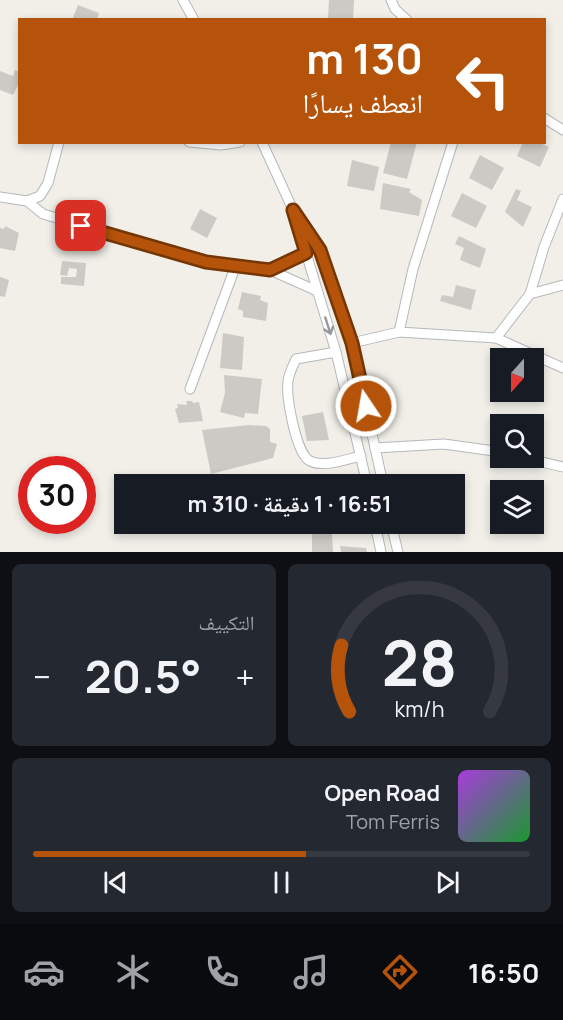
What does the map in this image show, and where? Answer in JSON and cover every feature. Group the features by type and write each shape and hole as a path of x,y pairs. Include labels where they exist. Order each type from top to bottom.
{"street":[{"path":"183,0 193,18"},
{"path":"391,0 395,9 405,18"},
{"path":"546,119 563,130"},
{"path":"27,201 40,196 45,189 58,144"},
{"path":"211,144 228,144"},
{"path":"263,144 293,210 336,352 365,474"},
{"path":"399,332 413,269 452,144"},
{"path":"0,196 27,201 43,214 206,262 270,270 317,291"},
{"path":"496,338 530,294 544,247 563,199"},
{"path":"293,210 320,250 352,343 381,474"},
{"path":"270,270 306,253"},
{"path":"190,389 236,265"},
{"path":"530,294 563,285"},
{"path":"352,343 399,332 496,338 563,368"},
{"path":"336,352 296,359 291,370 288,383 298,449 310,461 326,463 361,456"},
{"path":"375,448 444,444 490,450"},
{"path":"544,462 563,467"},
{"path":"377,534 381,552"},
{"path":"394,534 398,552"}],"building":[{"path":"329,0 354,0 353,18 328,18"},
{"path":"78,5 99,13 98,18 73,18"},
{"path":"15,70 18,71 18,85 13,95 0,90 0,71 13,76"},
{"path":"390,144 416,144 407,179 383,173"},
{"path":"522,144 542,144 549,147 540,167 517,156"},
{"path":"480,155 504,168 492,190 469,178"},
{"path":"352,160 379,167 374,191 347,186"},
{"path":"383,183 411,189 409,192 422,200 419,216 380,209"},
{"path":"516,189 521,191 517,200 532,207 523,227 505,212"},
{"path":"462,193 487,206 476,228 451,216"},
{"path":"200,209 217,218 207,238 190,229"},
{"path":"5,226 19,233 15,251 0,248 0,228 4,229"},
{"path":"459,236 486,249 480,268 460,260 464,248 455,244"},
{"path":"62,261 86,263 84,286 61,284 61,277 76,277 77,269 69,268 67,276 60,275"},
{"path":"0,277 9,280 5,297 0,296"},
{"path":"456,285 476,290 471,310 440,301 442,295 453,297"},
{"path":"242,292 261,296 260,300 268,303 266,321 243,317 243,311 238,309"},
{"path":"223,333 244,337 242,370 220,368"},
{"path":"224,375 262,379 258,414 245,413 244,418 220,412 225,393"},
{"path":"186,401 199,402 203,421 179,423 175,409 178,408 177,404 187,405"},
{"path":"323,412 329,440 307,441 302,416"},
{"path":"249,425 266,426 270,429 270,442 277,444 273,458 211,474 202,430"},
{"path":"312,534 332,534 333,552 312,552"},
{"path":"340,546 366,548 367,552 341,552"}],"route":[{"path":"81,226 206,262 270,270 306,253 293,210 320,250 352,343 366,406"}]}
